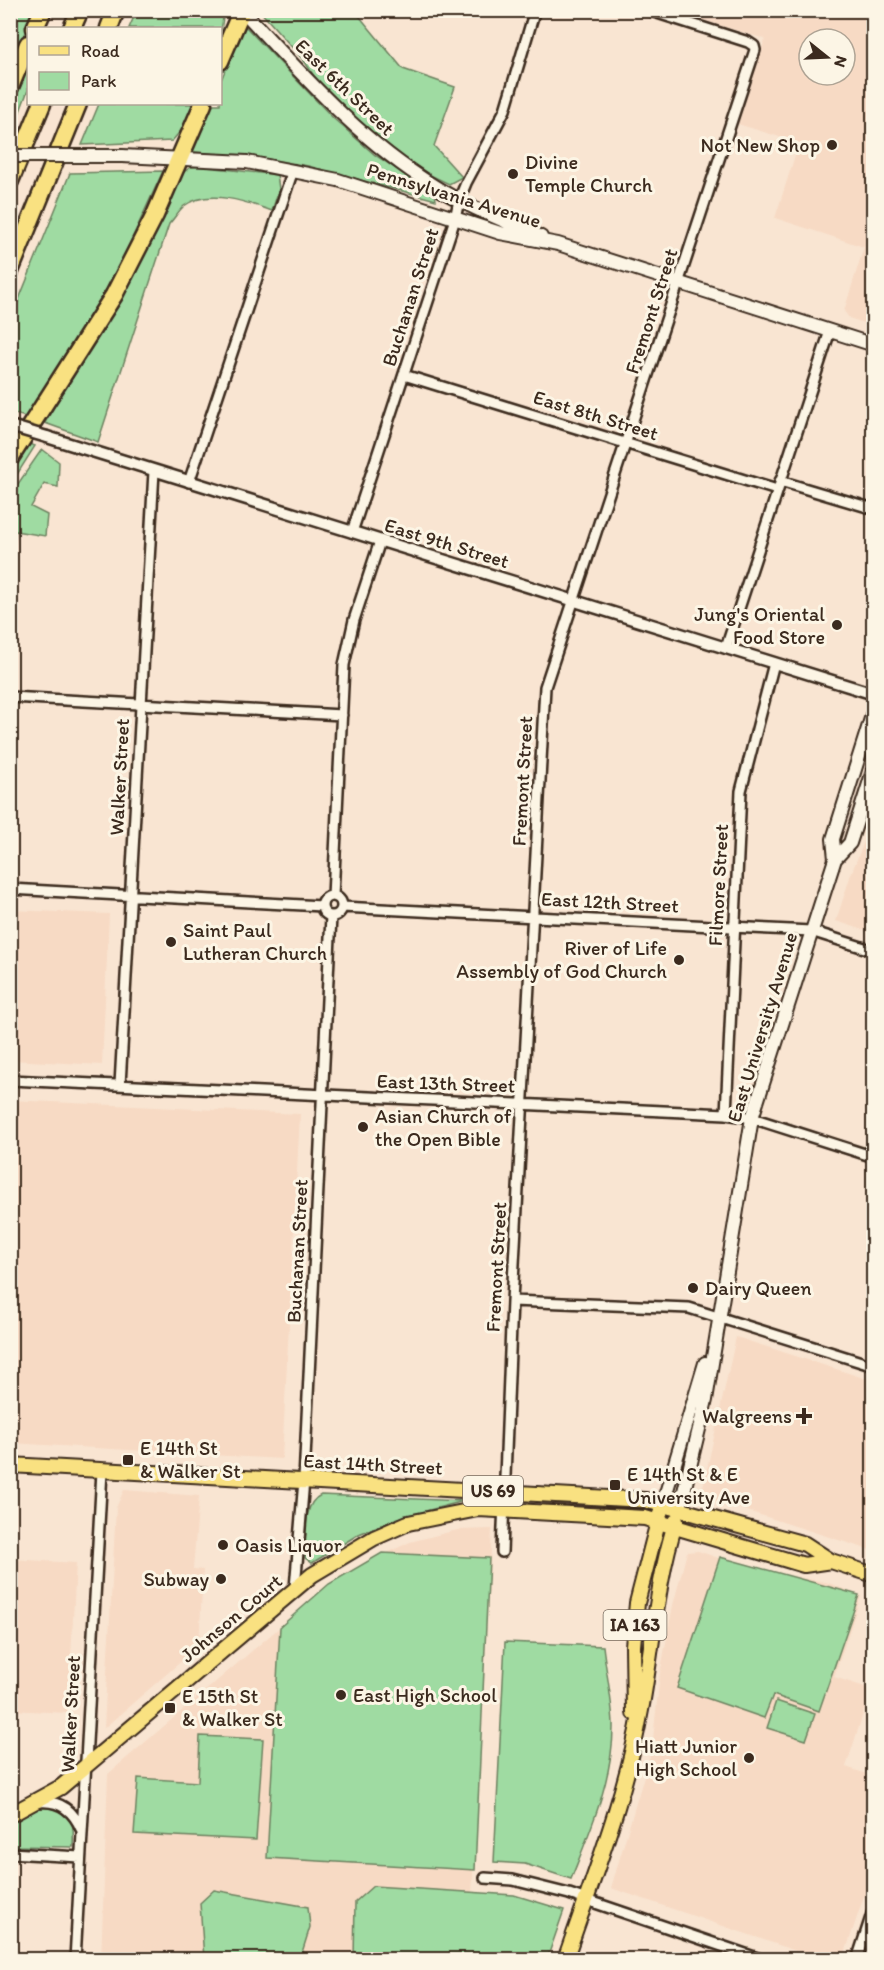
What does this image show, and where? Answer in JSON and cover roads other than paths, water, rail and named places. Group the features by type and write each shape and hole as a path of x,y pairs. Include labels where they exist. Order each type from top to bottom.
{"highway":[{"path":"35,27 43,10"},
{"path":"72,27 80,10"},
{"path":"109,27 116,10"},
{"path":"222,57 242,10"},
{"path":"10,87 27,46"},
{"path":"10,181 42,105"},
{"path":"12,268 78,105"},
{"path":"10,458 114,295 155,214 203,105"}],"main road":[{"name":"East 6th Street","path":"242,10 350,125 408,169 459,200 558,244"},
{"name":"Pennsylvania Avenue","path":"10,156 180,158 247,162 294,170 347,183 500,233 558,244 873,345"},
{"name":"East University Avenue","path":"836,859 833,839 873,709"},
{"name":"East University Avenue","path":"565,1959 627,1771 641,1712 657,1594 706,1400 752,1118 811,931 836,859 850,843 873,768"},
{"name":"East University Avenue","path":"631,1749 634,1715 633,1646 637,1603 657,1522 719,1316"},
{"name":"East 14th Street","path":"10,1465 645,1500 663,1503 805,1544 831,1561 873,1575"},
{"name":"Johnson Court","path":"10,1815 36,1803 84,1768 295,1588 365,1543 408,1523 478,1509 504,1510"},
{"name":"East 14th Street","path":"504,1510 645,1518 804,1565 831,1561"}],"street":[{"name":"Buchanan Street","path":"352,532 455,219 459,200 505,110 535,10"},
{"name":"Fremont Street","path":"502,1551 512,1301 545,687 754,54 754,46 648,10"},
{"path":"189,482 294,170"},
{"path":"726,648 830,331"},
{"name":"East 8th Street","path":"404,375 626,443 873,509"},
{"name":"East 9th Street","path":"10,426 873,694"},
{"name":"Walker Street","path":"120,1085 154,471"},
{"path":"333,896 347,648 380,541"},
{"name":"Filmore Street","path":"726,1114 741,791 774,663"},
{"path":"10,697 342,715"},
{"path":"10,889 322,906"},
{"path":"333,896 339,898 342,907 340,913 331,916 326,914 322,906 326,898 333,896"},
{"name":"East 12th Street","path":"342,907 811,931 873,951"},
{"name":"Buchanan Street","path":"295,1588 304,1480 331,916"},
{"name":"East 13th Street","path":"10,1080 726,1114 752,1118 873,1157"},
{"path":"512,1301 689,1308 873,1366"},
{"name":"Walker Street","path":"75,1959 102,1471"},
{"path":"36,1803 59,1803 76,1818 81,1830"},
{"path":"10,1853 80,1857"},
{"path":"485,1878 513,1880 585,1900 763,1959"},
{"path":"857,1959 873,1908"}],"place":[{"name":"Not New Shop","path":"832,145"},
{"name":"Divine Temple Church","path":"513,174"},
{"name":"Jung's Oriental Food Store","path":"837,625"},
{"name":"Saint Paul Lutheran Church","path":"171,942"},
{"name":"River of Life Assembly of God Church","path":"679,960"},
{"name":"Asian Church of the Open Bible","path":"363,1127"},
{"name":"Dairy Queen","path":"693,1288"},
{"name":"Walgreens","path":"804,1416"},
{"name":"E 14th St & Walker St","path":"128,1460"},
{"name":"E 14th St & E University Ave","path":"615,1485"},
{"name":"Oasis Liquor","path":"223,1545"},
{"name":"Subway","path":"221,1579"},
{"name":"East High School","path":"341,1695"},
{"name":"E 15th St & Walker St","path":"170,1708"},
{"name":"Hiatt Junior High School","path":"749,1758"}]}
